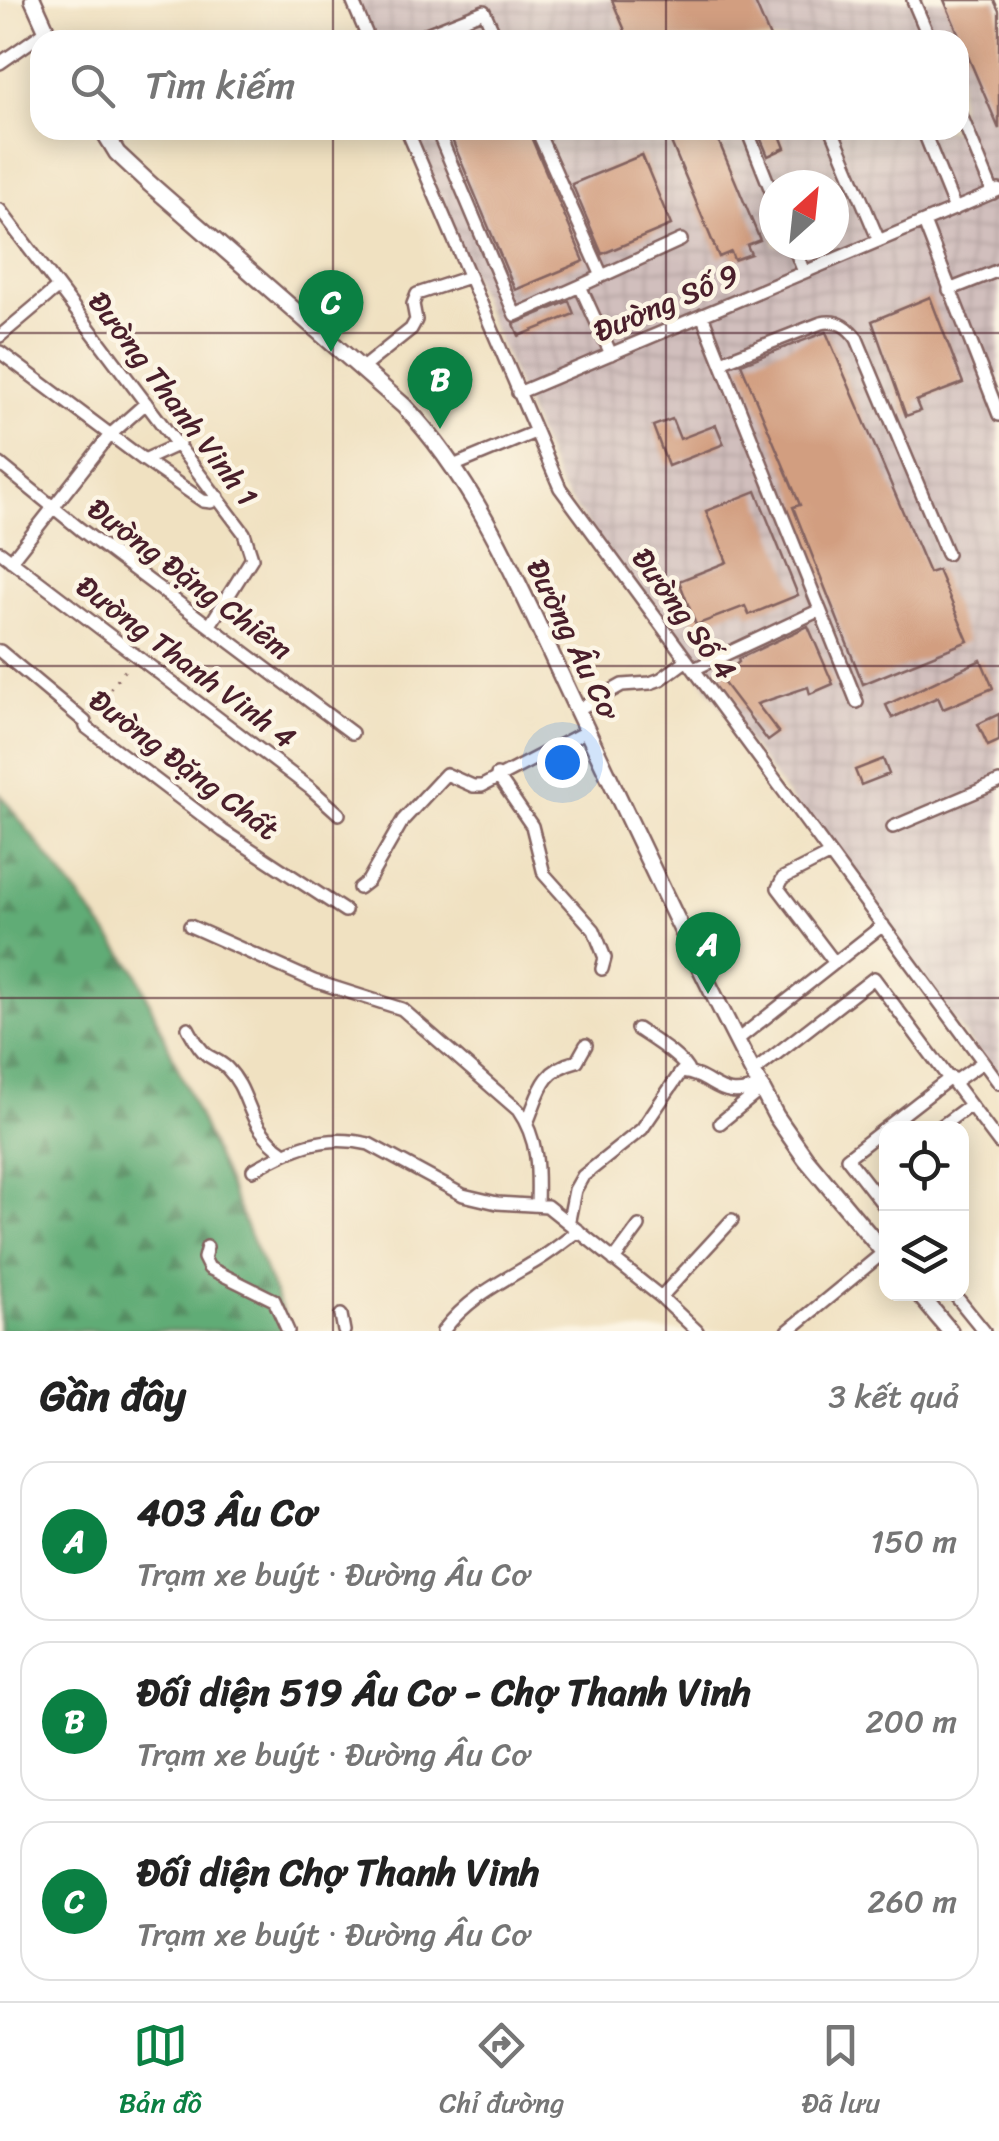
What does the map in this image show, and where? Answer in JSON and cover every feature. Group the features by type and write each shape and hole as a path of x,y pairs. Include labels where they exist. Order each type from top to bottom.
{"main road":[{"path":"33,0 46,30"},
{"name":"Đường Âu Cơ","path":"109,140 150,184 429,432 453,466 515,579 758,1083 806,1159 879,1246"},
{"path":"925,1301 950,1331"}],"street":[{"path":"352,0 365,30"},
{"path":"913,0 926,30"},
{"path":"436,30 484,11 493,30"},
{"path":"0,63 30,46"},
{"path":"969,132 996,192"},
{"name":"Đường Số 4","path":"411,140 560,488 999,1083"},
{"path":"441,140 515,315 681,240"},
{"path":"541,140 602,276"},
{"path":"750,140 762,170"},
{"path":"836,140 879,241"},
{"path":"927,140 955,209"},
{"name":"Đường Số 9","path":"518,393 996,192"},
{"name":"Đường Thanh Vinh 1","path":"0,210 244,533 252,558 210,625"},
{"path":"924,222 999,414"},
{"path":"799,260 804,272"},
{"path":"949,290 999,270"},
{"path":"361,369 411,330 416,320 416,294 470,277"},
{"path":"580,286 611,354"},
{"path":"0,336 57,288"},
{"path":"702,315 856,702"},
{"path":"721,362 821,322 833,321 849,329 947,554"},
{"path":"0,352 203,501 218,498"},
{"path":"12,561 110,435 146,403"},
{"path":"453,466 536,432"},
{"path":"144,460 179,444"},
{"name":"Đường Đặng Chiêm","path":"0,464 352,733"},
{"name":"Đường Thanh Vinh 4","path":"0,552 339,814"},
{"path":"578,710 622,685 660,678 820,610"},
{"name":"Đường Đặng Chất","path":"0,651 85,722 86,727 223,831 344,911"},
{"path":"359,888 368,881 402,820 446,774 474,786 486,784 587,730"},
{"path":"497,776 532,826 544,874 594,930 605,958 602,969"},
{"path":"894,827 999,782"},
{"path":"830,854 783,878 778,888 834,963"},
{"path":"738,1040 882,925"},
{"path":"190,926 314,980 408,1012 518,1110 527,1123 538,1162 542,1205"},
{"path":"720,1122 874,978 999,1143"},
{"path":"188,1028 205,1054 227,1068 257,1127 285,1153"},
{"path":"636,1028 684,1061 689,1072"},
{"path":"527,1123 552,1071 577,1062 586,1045"},
{"path":"895,1121 950,1078 960,1078 983,1062"},
{"path":"569,1220 575,1190 583,1176 642,1129 681,1072 689,1072 730,1093 743,1094 758,1083"},
{"path":"949,1121 970,1105"},
{"path":"879,1133 847,1158 879,1199"},
{"path":"253,1170 327,1138 352,1140 369,1144 462,1195 542,1205 569,1220 697,1331"},
{"path":"661,1297 732,1220"},
{"path":"614,1260 640,1226"},
{"path":"443,1331 490,1286 535,1262 579,1230"},
{"path":"207,1247 204,1258 209,1268 274,1300 288,1331"},
{"path":"788,1331 879,1258"},
{"path":"960,1301 984,1331"},
{"path":"340,1316 344,1331"}],"path":[{"path":"85,722 136,656"}],"shaded area":[{"path":"355,0 999,0 999,1082 560,488 414,140 969,140 969,30 368,30"}],"green space":[{"path":"0,794 136,971 291,1331 0,1331"}],"building":[{"path":"612,0 754,0 767,30 625,30"},
{"path":"944,0 994,0 999,11 999,129 969,59 969,30 957,30"},
{"path":"452,140 532,140 584,261 515,290"},
{"path":"670,140 718,140 759,238 747,245 751,254 734,260 731,252 719,257"},
{"path":"761,140 782,140 785,148 768,156"},
{"path":"642,155 671,225 602,254 572,184"},
{"path":"930,297 963,383 916,401 920,411 906,416 872,321"},
{"path":"569,301 574,314 519,336 514,324"},
{"path":"826,332 929,573 938,570 968,641 863,684 793,507 800,505 741,364"},
{"path":"672,419 680,439 716,425 724,444 668,466 653,426"},
{"path":"756,491 798,595 749,615 745,606 696,625 679,581 727,562 706,511"},
{"path":"808,626 833,684 810,694 808,687 757,704 779,733 768,741 720,678 738,659"},
{"path":"981,660 993,688 943,709 938,697 892,718 886,705"},
{"path":"999,714 999,741 988,746 978,724"},
{"path":"883,759 889,774 861,785 855,770"}],"place":[{"name":"Đối diện Chợ Thanh Vinh","path":"331,352"},
{"name":"Đối diện 519 Âu Cơ - Chợ Thanh Vinh","path":"440,429"},
{"name":"403 Âu Cơ","path":"708,994"}]}
